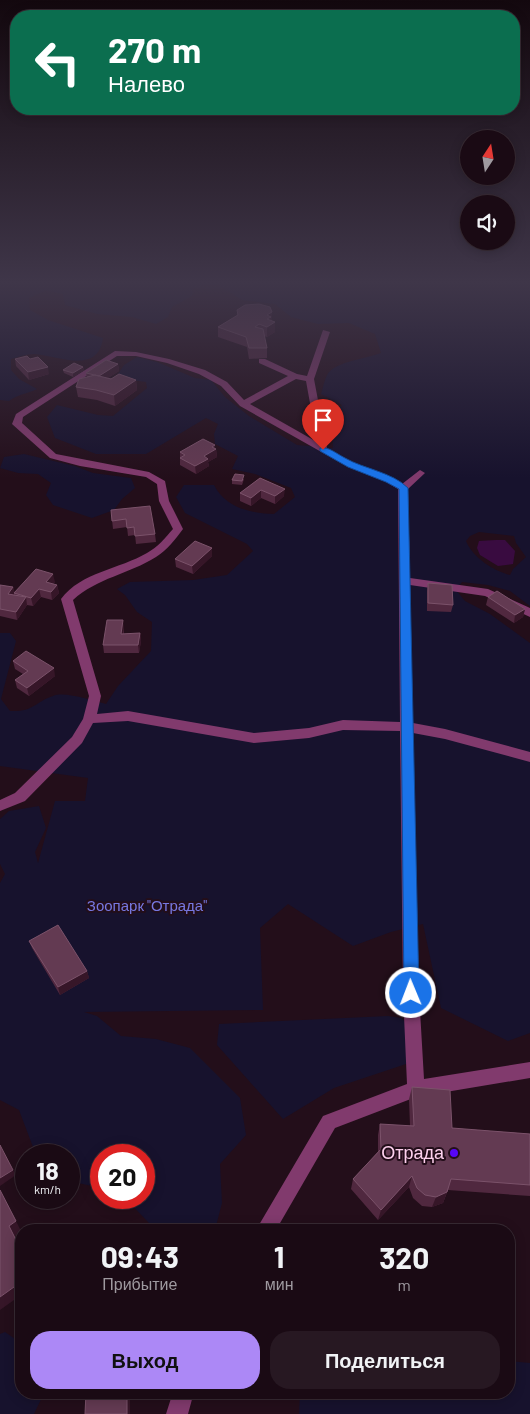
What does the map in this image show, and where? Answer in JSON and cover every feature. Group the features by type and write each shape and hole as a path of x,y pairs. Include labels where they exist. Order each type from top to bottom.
{"lane":[{"path":"321,346 310,378 323,450"},
{"path":"0,806 20,797 78,740 89,719 95,696 67,599 77,588 152,556 170,542 178,528 164,501 162,483 149,475 124,468 80,463 53,456 17,424 19,416 116,353 136,354 169,361 202,372 224,384 243,404 351,465 389,480 403,488"},
{"path":"262,361 295,376 310,378"},
{"path":"243,404 295,376"},
{"path":"416,1089 411,993 403,488 420,473"},
{"path":"405,581 488,593 530,613"},
{"path":"89,719 128,716 254,738 309,733 343,725 408,727 445,734 530,757"},
{"path":"269,1224 329,1122 416,1089 530,1070"},
{"path":"177,1414 182,1399"}],"green space":[{"path":"0,346 101,346 94,356 86,360 66,360 34,354 11,359 11,370 19,379 37,389 9,401 0,400"},
{"name":"Зоопарк \"Отрада\"","path":"379,346 530,346 530,606 510,591 488,585 462,582 456,590 465,601 490,614 530,643 530,1033 508,1041 441,1008 423,924 391,932 353,946 288,904 260,928 263,1010 84,1012 97,1016 121,1036 156,1039 190,1048 240,1098 246,1135 220,1164 222,1203 217,1224 149,1224 136,1209 155,1209 155,1144 90,1144 90,1186 80,1183 80,1144 32,1144 19,1110 0,1100 0,883 5,874 0,864 0,819 9,811 39,806 46,828 35,852 38,863 55,801 85,801 88,778 0,766 0,633 10,633 16,641 1,699 10,711 29,709 46,699 58,695 72,696 106,704 118,686 151,651 152,622 137,612 125,595 117,589 130,582 193,580 227,575 253,551 247,544 185,513 176,497 184,485 214,485 225,499 240,508 274,514 295,497 291,488 255,474 232,469 238,456 215,444 214,434 218,424 206,418 146,454 96,454 55,438 47,417 57,405 98,415 113,416 147,388 146,382 124,379 118,374 124,365 137,357 157,362 195,378 211,380 225,397 249,416 297,445 333,448 331,416 342,405 321,394 327,375 331,370 344,363 381,353","holes":["479,532 514,536 516,543 526,557 513,569 510,575 485,563 474,553 466,541 470,536"]},
{"path":"24,454 75,466 93,473 131,478 135,488 122,499 114,510 92,518 53,505 46,495 51,483 38,474 18,473 0,468 4,457"},
{"path":"388,1016 401,1018 407,1023 406,1064 334,1088 283,1119 217,1045 219,1024"},
{"path":"5,1332 15,1339 15,1399 41,1399 34,1414 0,1414 0,1334"},
{"path":"515,1362 530,1363 530,1414 299,1414 300,1399 515,1399"}],"shaded area":[{"path":"505,540 515,551 513,564 498,566 480,555 477,548 479,541"}],"building":[{"path":"248,346 267,346 267,348 249,348"},
{"path":"27,356 30,359 38,357 48,367 28,372 15,359"},
{"path":"106,360 118,364 99,376 86,373"},
{"path":"74,363 83,367 73,373 63,370"},
{"path":"119,374 136,380 114,395 76,387 79,379 95,375 111,379"},
{"path":"203,439 215,445 212,447 216,449 204,456 208,459 195,466 180,458 185,455 180,452"},
{"path":"235,474 244,475 242,481 232,480"},
{"path":"260,478 285,489 275,496 261,490 251,498 240,493"},
{"path":"150,506 155,534 135,536 134,527 127,528 126,519 112,521 111,510"},
{"path":"195,541 212,548 192,566 175,559"},
{"path":"36,569 53,574 46,582 57,585 51,592 39,589 31,598 14,593"},
{"path":"428,583 452,585 453,605 428,603"},
{"path":"0,585 13,587 8,594 26,597 16,612 0,609"},
{"path":"497,591 525,609 515,615 488,597"},
{"path":"107,620 123,620 121,634 140,633 138,645 103,645"},
{"path":"26,651 54,668 27,688 15,680 28,671 13,661"},
{"path":"58,925 87,971 58,987 29,941"},
{"name":"Отрада","path":"412,1087 450,1090 452,1128 530,1134 530,1185 451,1179 447,1192 436,1197 425,1195 417,1188 412,1176 381,1210 353,1179 381,1149 380,1124 414,1126"},
{"path":"0,1145 13,1170 0,1178"},
{"path":"0,1190 16,1221 9,1226 15,1238 15,1286 0,1297"},
{"path":"86,1399 127,1399 127,1414 85,1414"}],"place":[{"name":"Отрада","path":"454,1153"}],"route":[{"path":"323,450 351,465 389,480 403,488 411,993"}]}
